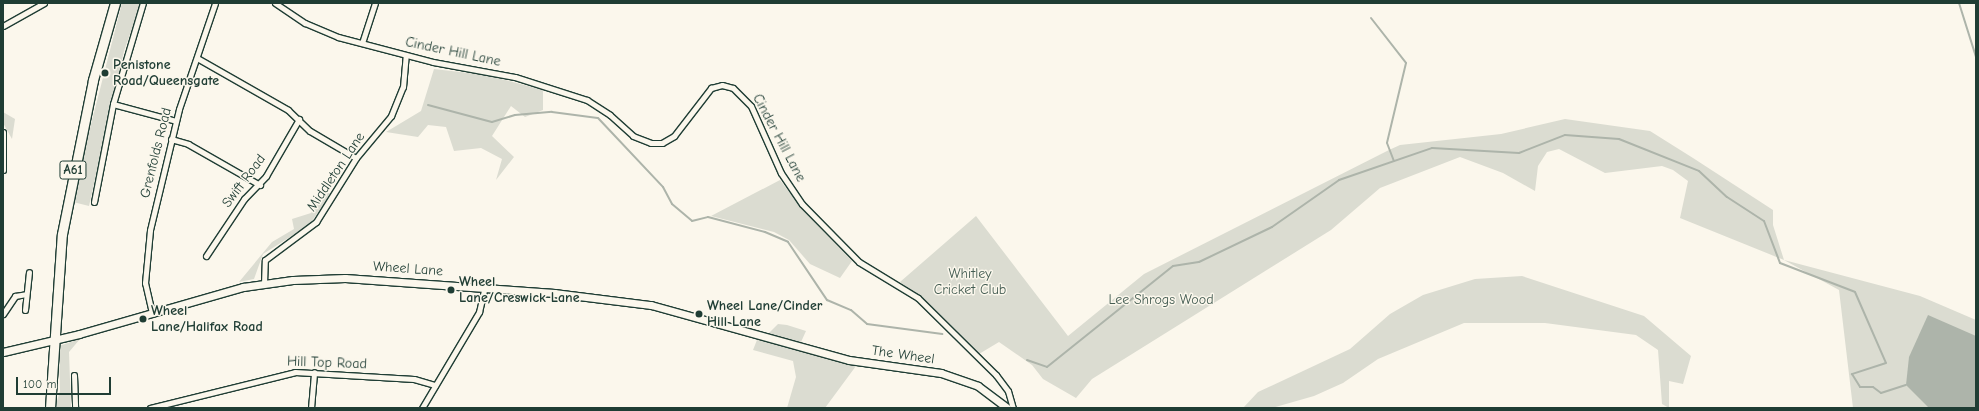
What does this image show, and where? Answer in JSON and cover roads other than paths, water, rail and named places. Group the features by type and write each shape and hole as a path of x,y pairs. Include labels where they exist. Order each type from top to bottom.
{"highway":[{"name":"A61","path":"50,408 52,341 69,190 93,80 115,3"}],"street":[{"path":"3,26 44,3"},
{"path":"94,202 113,104 143,3"},
{"name":"Grenfolds Road","path":"152,313 146,283 146,250 170,139 215,3"},
{"name":"Cinder Hill Lane","path":"275,3 319,29 362,43 406,55 500,74 587,100 610,115 633,136 657,144 681,129 711,88 722,84 733,88 751,106 781,173 802,204 859,262 918,298 996,375 1008,391 1014,408"},
{"path":"362,43 375,3"},
{"name":"Middleton Lane","path":"264,284 265,260 316,222 356,158 394,111 402,87 406,55"},
{"path":"197,58 299,120 310,131 356,158"},
{"path":"113,104 176,121"},
{"name":"Swift Road","path":"206,256 244,200 260,185 299,120"},
{"path":"3,132 3,170"},
{"path":"170,139 192,146 260,185"},
{"path":"25,310 29,272"},
{"name":"Wheel Lane","path":"3,352 52,341 264,284 345,278 484,288 644,304 789,344"},
{"path":"422,408 479,312 484,288"},
{"path":"3,313 14,296 26,294"},
{"name":"The Wheel","path":"789,344 863,363 948,376 978,386 1007,408"},
{"path":"311,408 314,372"},
{"name":"Hill Top Road","path":"150,408 274,374 314,372 421,380 435,385"},
{"path":"74,375 75,408"}],"waterway":[{"path":"1959,3 1976,57"},
{"path":"1371,18 1406,63 1387,143 1394,161"},
{"path":"428,105 492,122 515,115 552,112 598,118 663,187 672,204 692,221 708,217 765,232 788,242 827,300 851,310 867,324 942,334"},
{"path":"1027,360 1047,367 1173,266 1199,262 1272,227 1339,180 1432,148 1519,153 1565,135 1619,139 1699,171 1727,197 1764,221 1780,263 1855,292 1886,363 1852,374 1860,387 1873,387 1881,393 1906,385"}],"place":[{"name":"Penistone Road/Queensgate","path":"105,73"},
{"name":"Wheel Lane/Creswick Lane","path":"451,290"},
{"name":"Wheel Lane/Cinder Hill Lane","path":"699,314"},
{"name":"Wheel Lane/Halifax Road","path":"143,319"}],"park label":[{"name":"Whitley Cricket Club","path":"970,282"},
{"name":"Lee Shrogs Wood","path":"1161,300"}]}
